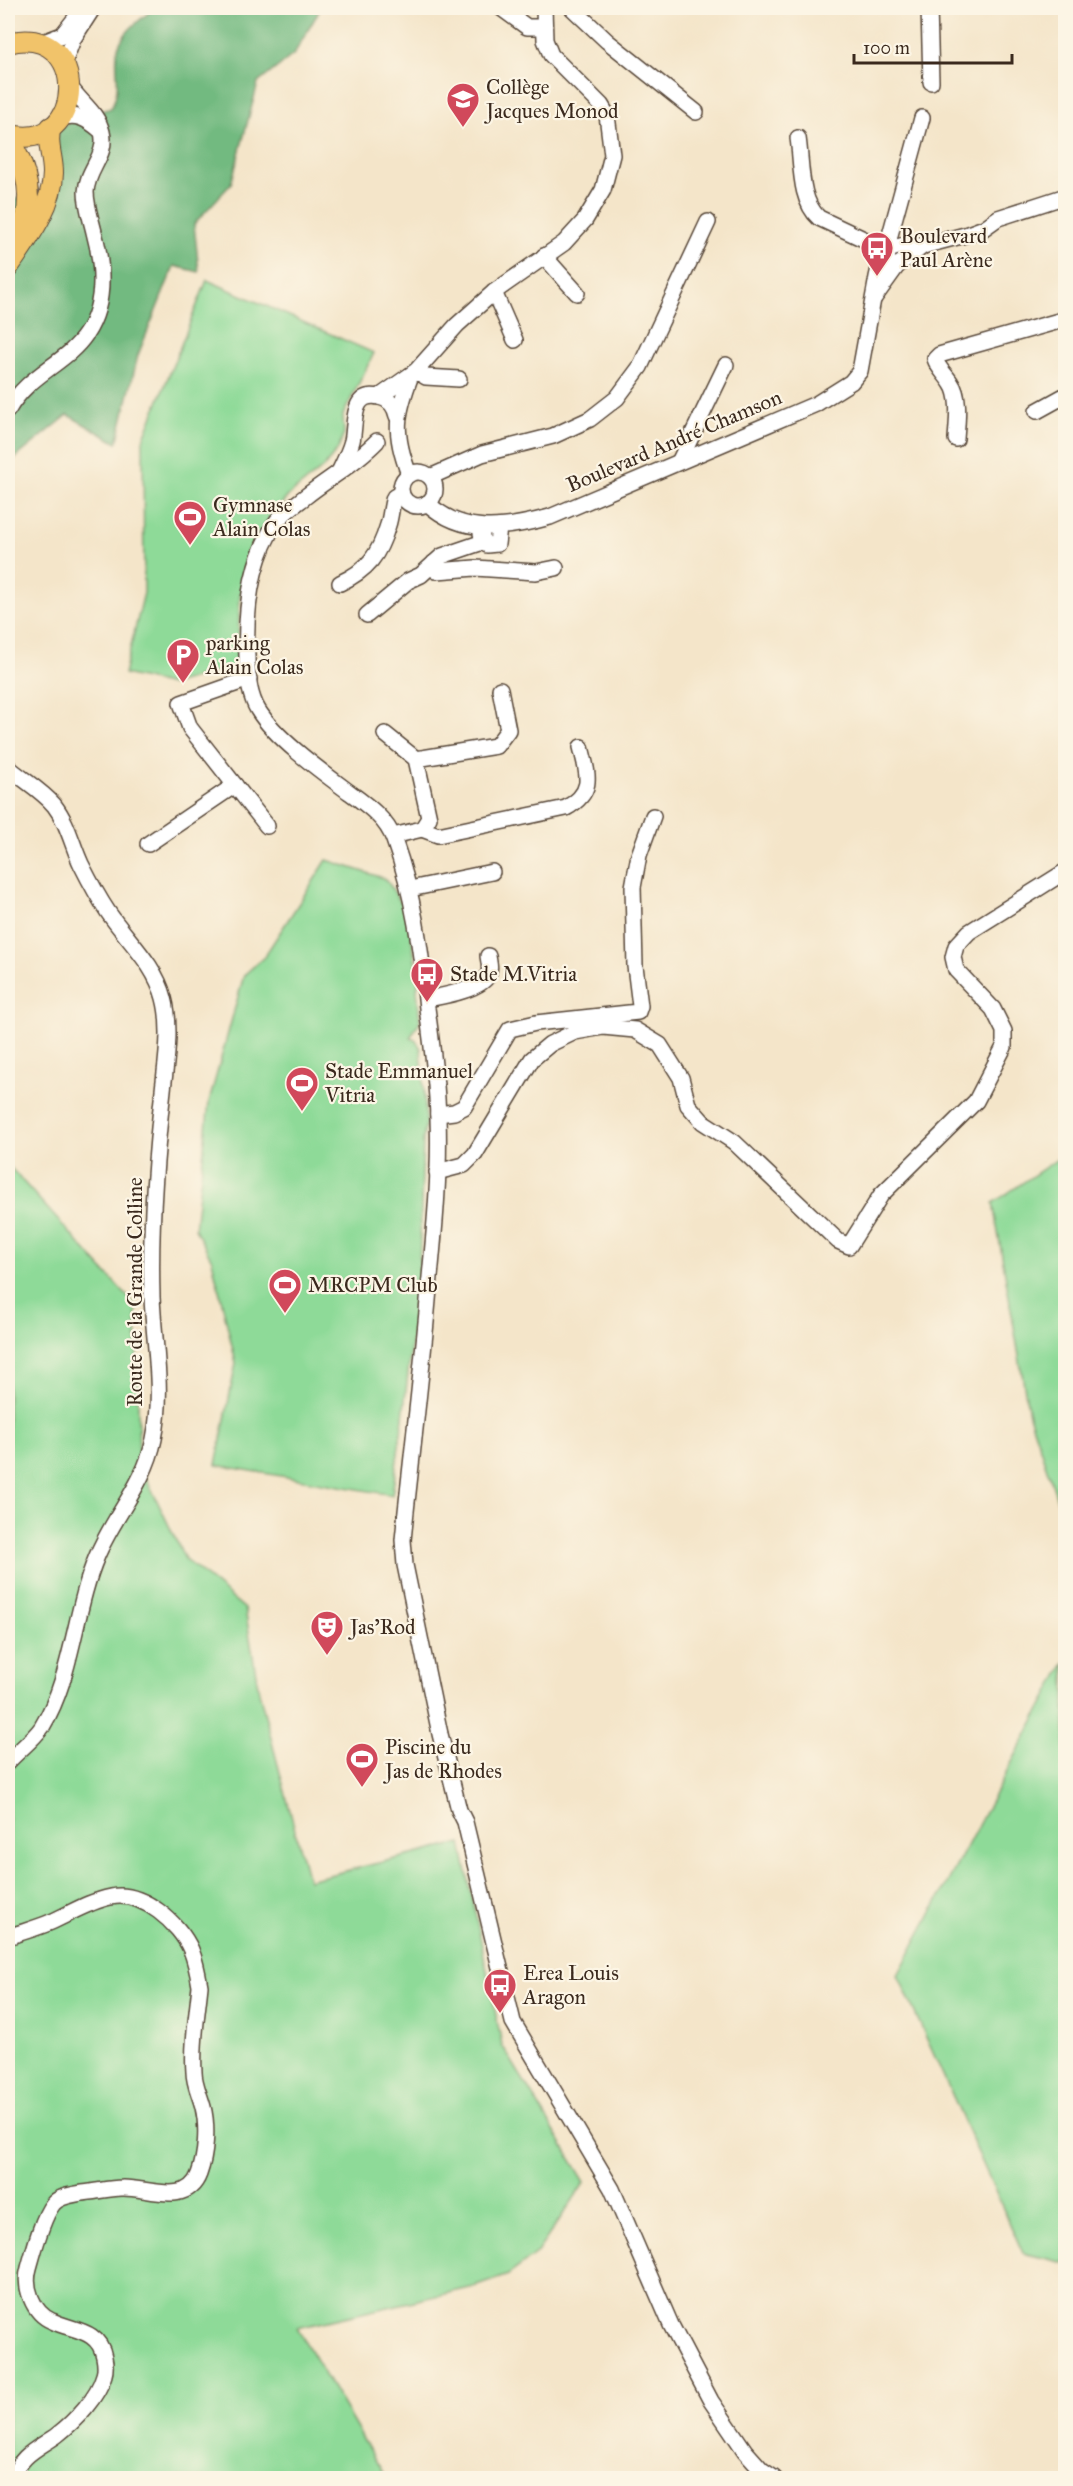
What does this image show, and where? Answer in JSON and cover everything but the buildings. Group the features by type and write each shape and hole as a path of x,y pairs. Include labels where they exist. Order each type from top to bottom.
{"main road":[{"path":"8,266 25,243 46,204 53,174 48,144 55,123 69,99 70,88 64,63 54,51 41,43 12,37"},
{"path":"8,134 28,136 55,123"},
{"path":"8,139 22,162 29,194 22,231 8,266"}],"street":[{"path":"41,43 62,35 83,8"},
{"path":"64,63 73,39 93,8"},
{"path":"501,8 527,27 543,27"},
{"path":"379,397 414,373 457,325 494,292 564,243 595,205 608,178 612,149 607,115 601,105 551,55 543,27 544,8"},
{"path":"572,8 607,41 696,112"},
{"path":"929,8 931,82"},
{"path":"8,410 31,380 74,348 94,321 101,281 101,259 87,203 86,188 90,174 103,152 102,132 91,111 70,88"},
{"path":"55,123 67,116 79,116 102,132"},
{"path":"896,256 890,235 922,118"},
{"path":"798,138 806,193 811,210 819,218 896,256 984,228 998,218 1065,196"},
{"path":"430,477 482,454 553,436 590,419 617,398 640,367 708,222"},
{"path":"544,256 577,293"},
{"name":"Boulevard André Chamson","path":"427,503 440,515 482,535 499,527 525,524 550,516 816,404 851,382 860,371 874,298 896,256"},
{"path":"494,292 515,340"},
{"path":"956,439 956,394 953,385 936,364 935,359 939,355 1065,319"},
{"path":"680,460 726,365"},
{"path":"414,373 459,380"},
{"path":"414,373 397,419 396,428 279,519 266,541 249,592 247,658 251,694 258,710 272,728 330,778 367,805 385,823 393,836 410,889 421,948 438,1114 436,1217 403,1540 405,1565 445,1758 459,1810 465,1822 513,2022 612,2189 671,2325 711,2401 763,2476"},
{"path":"1037,411 1065,395"},
{"path":"339,472 351,444 355,426 354,413 361,402 372,397 379,397 392,403 397,419 402,456 410,474"},
{"path":"355,426 364,438 381,440 402,456"},
{"path":"420,472 430,477 435,491 427,503 411,504 401,493 402,482 410,474 420,472"},
{"path":"340,583 361,573 376,553 389,523 394,496 401,493"},
{"path":"368,615 442,556 482,535"},
{"path":"434,563 437,571 475,568 536,572 556,568"},
{"path":"249,679 182,703 190,728 267,826"},
{"path":"416,759 496,746 508,730 500,689"},
{"path":"385,734 416,759 429,818 422,829"},
{"path":"393,836 422,829 438,835 566,808 576,802 587,786 587,771 581,747"},
{"name":"Route de la Grande Colline","path":"8,767 55,806 63,818 81,864 99,898 147,962 164,999 167,1044 153,1213 152,1298 159,1403 154,1439 145,1471 98,1553 61,1680 42,1725 32,1739 8,1761"},
{"path":"148,844 235,785"},
{"path":"438,1114 454,1112 464,1107 510,1029 536,1023 638,1012 640,1006 635,966 633,887 639,855 653,816"},
{"path":"437,1172 464,1165 475,1154 532,1059 550,1044 575,1032 603,1027 635,1030 660,1046 681,1078 688,1105 703,1122 734,1142 838,1241 849,1246 881,1195 976,1101 1004,1047 1004,1031 993,1009 956,970 953,957 956,946 969,932 1065,871"},
{"path":"410,889 492,872"},
{"path":"427,999 449,995 480,984 487,978 490,969 488,956"},
{"path":"8,1937 49,1923 87,1905 113,1896 135,1899 168,1920 183,1936 191,1949 198,1974 200,1986 193,2060 195,2085 204,2114 205,2137 199,2175 192,2186 181,2192 170,2194 122,2188 67,2195 54,2202 46,2217 28,2270 27,2288 35,2307 51,2321 82,2331 99,2341 104,2354 104,2375 95,2394 75,2419 25,2458 17,2468 15,2478"}],"green space":[{"path":"155,8 321,8 294,54 258,83 231,184 194,224 199,272 174,266 138,355 117,443 68,415 14,459 8,455 8,197 48,205 59,126 111,108 117,87 119,46 126,33"},
{"path":"207,280 374,353 343,415 344,434 338,449 323,468 289,495 265,524 240,595 237,666 171,685 124,674 144,593 143,440"},
{"path":"327,860 386,879 407,912 419,981 417,989 420,1021 410,1038 416,1040 421,1049 426,1122 423,1139 419,1273 392,1495 216,1465 236,1363 212,1260 195,1229 209,1102 244,975 264,957"},
{"path":"1065,1154 1065,1523 1029,1415 993,1203"},
{"path":"8,1165 136,1306 139,1463 185,1559 245,1609 259,1692 308,1880 461,1843 502,2045 585,2182 536,2254 508,2275 474,2287 297,2328 386,2478 8,2478"},
{"path":"1065,1663 1065,2263 1023,2253 898,1975"}],"place":[{"name":"Collège Jacques Monod","path":"463,128"},
{"name":"Boulevard Paul Arène","path":"877,277"},
{"name":"Gymnase Alain Colas","path":"190,546"},
{"name":"parking Alain Colas","path":"183,684"},
{"name":"Stade M.Vitria","path":"427,1003"},
{"name":"Stade Emmanuel Vitria","path":"302,1112"},
{"name":"MRCPM Club","path":"285,1314"},
{"name":"Jas'Rod","path":"327,1656"},
{"name":"Piscine du Jas de Rhodes","path":"362,1788"},
{"name":"Erea Louis Aragon","path":"500,2014"}]}
